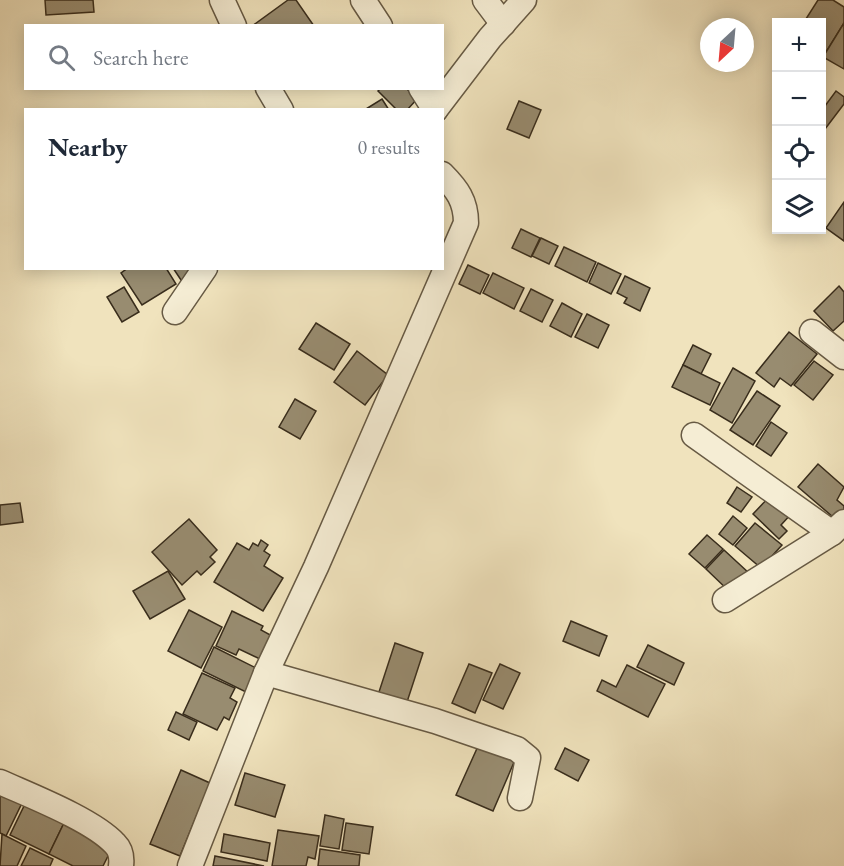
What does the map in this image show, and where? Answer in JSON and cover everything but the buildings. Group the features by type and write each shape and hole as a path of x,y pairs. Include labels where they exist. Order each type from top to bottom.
{"street":[{"path":"222,0 233,24"},
{"path":"363,0 379,24"},
{"path":"485,0 503,24"},
{"path":"437,108 524,0"},
{"path":"269,90 280,108"},
{"path":"422,90 434,108"},
{"path":"190,866 266,673 316,567 466,223 466,206 456,188 444,176"},
{"path":"175,312 205,270"},
{"path":"812,332 844,357"},
{"path":"694,435 838,527 725,600"},
{"path":"266,673 435,721 517,749 528,758 520,798"},
{"path":"0,782 99,832 119,850 121,866"}]}
